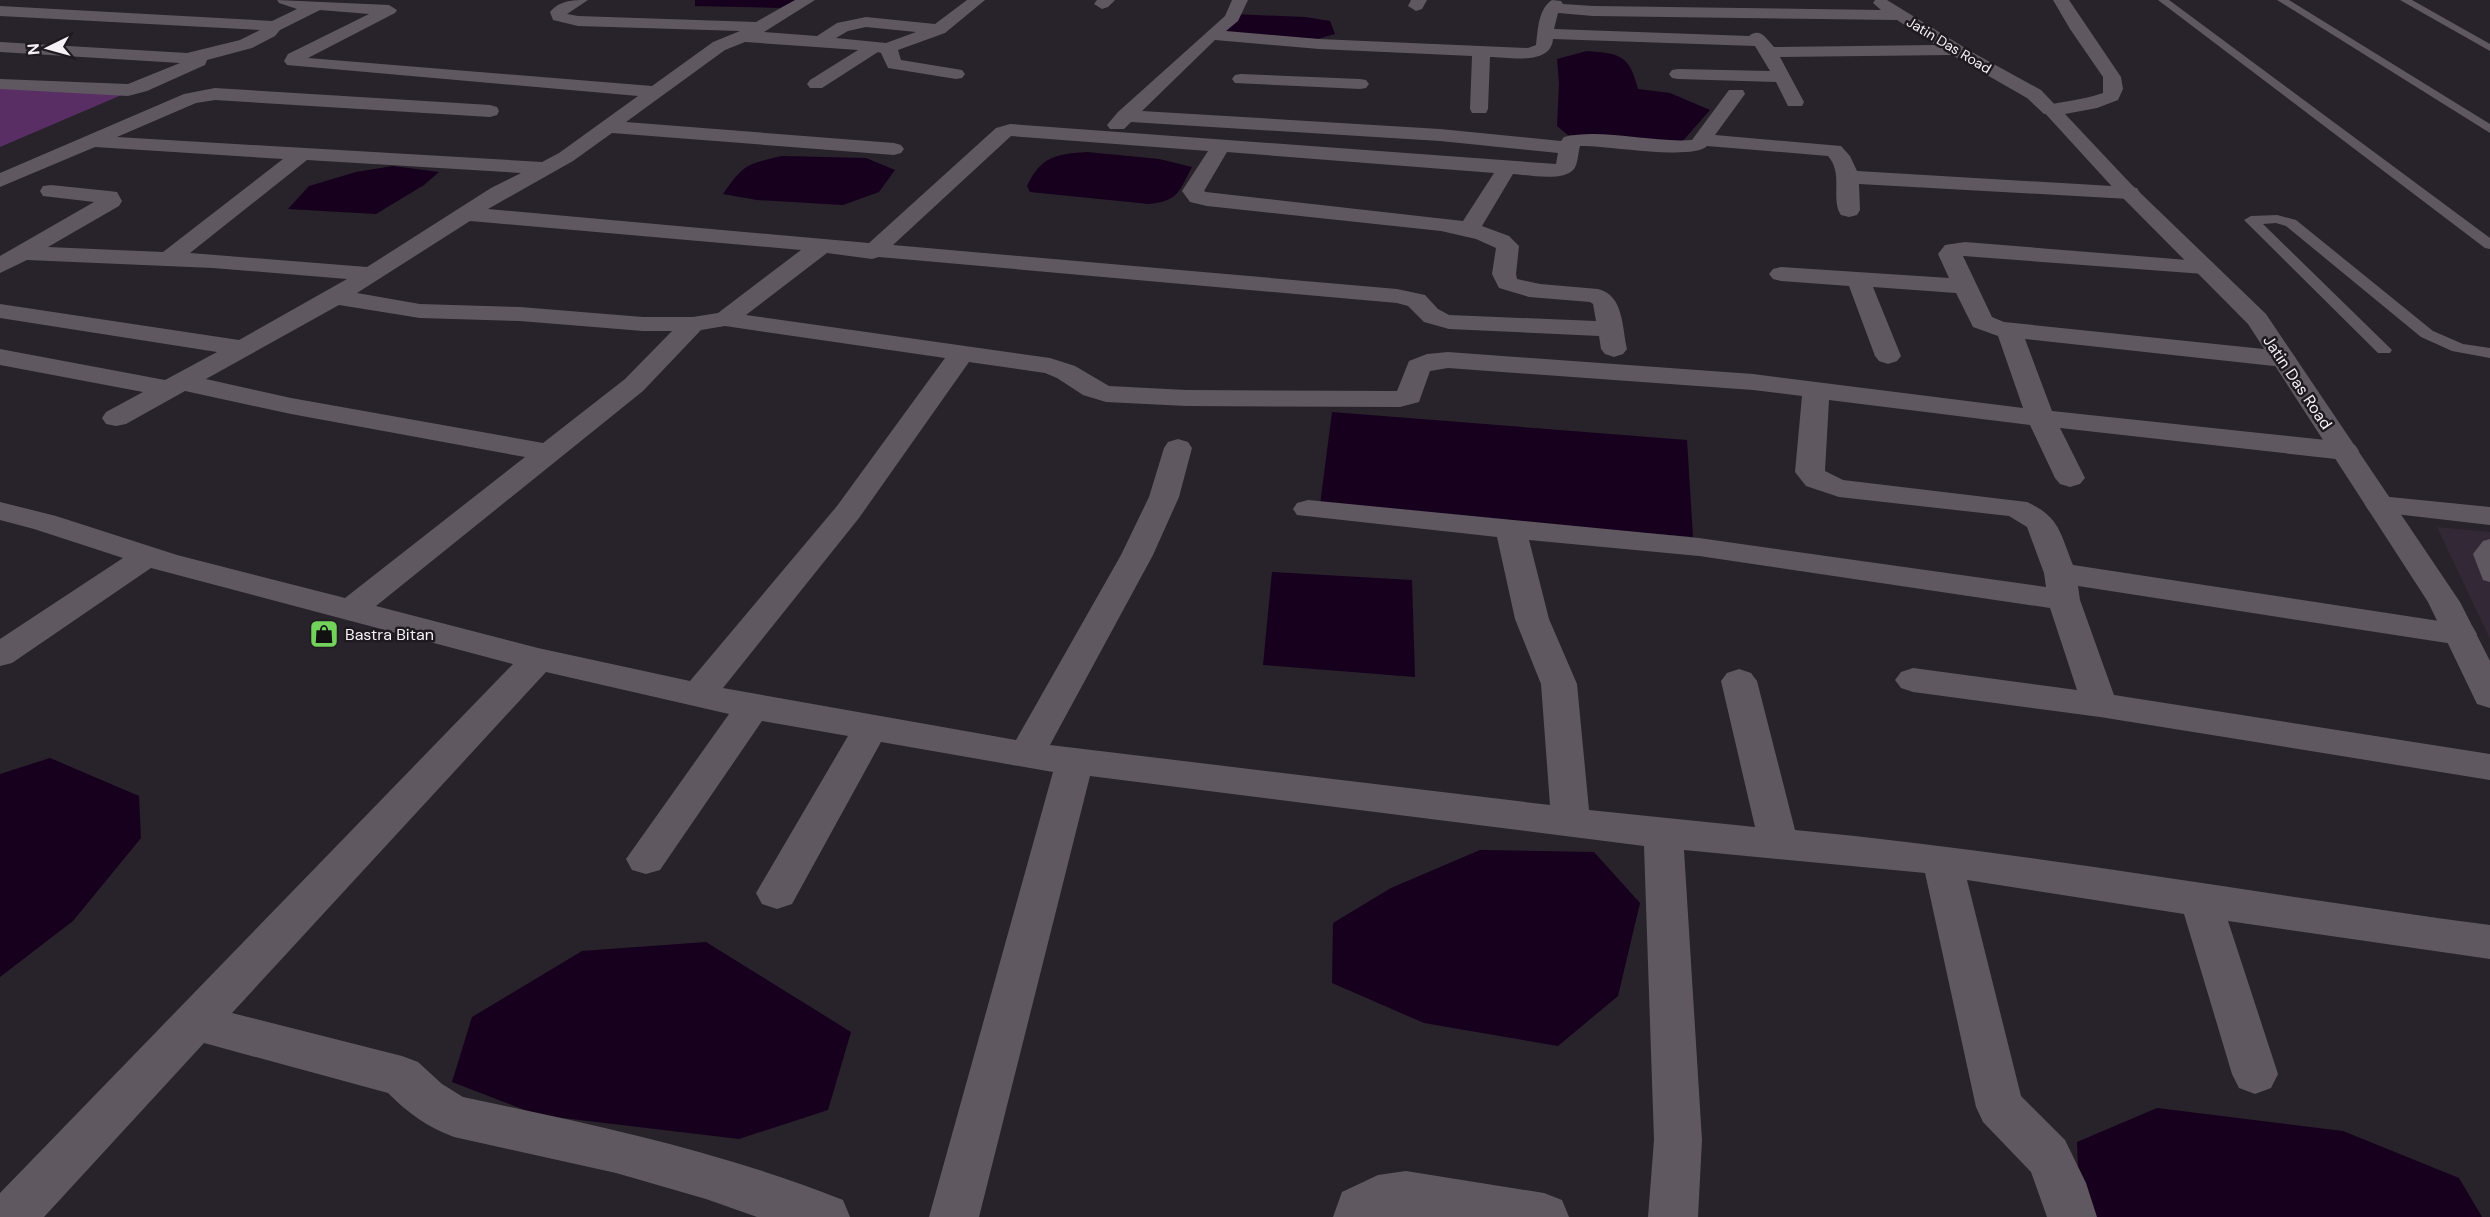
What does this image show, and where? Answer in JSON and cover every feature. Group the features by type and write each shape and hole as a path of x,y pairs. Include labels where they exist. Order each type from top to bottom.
{"street":[{"path":"0,6 16,0"},
{"path":"285,0 296,4 318,5 356,3 389,10 294,58 293,61 658,92"},
{"path":"580,0 558,12 560,17 578,21 749,32 756,36 882,47 894,64 956,74"},
{"path":"116,418 335,297 610,127 719,46 807,0"},
{"path":"816,84 882,47 939,29 977,0"},
{"path":"1109,136 1125,116 1232,18 1240,0"},
{"name":"Jatin Das Road","path":"1876,0 1955,50 2034,94 2129,193 2257,319 2444,602 2490,696"},
{"path":"2051,110 2090,104 2111,96 2114,89 2112,77 2078,29 2061,0"},
{"path":"0,84 128,90 141,87 220,52 261,37 274,26 318,5"},
{"path":"1211,35 1319,44 1528,53 1539,51 1544,47 1547,20 1554,6 1744,8 1900,15"},
{"path":"1744,8 1795,102"},
{"path":"0,11 274,26"},
{"path":"818,41 843,27 860,23 939,29"},
{"path":"1545,34 1765,47 1955,50"},
{"path":"1311,83 1319,44"},
{"path":"0,47 187,57 220,52"},
{"path":"1479,109 1481,51"},
{"path":"1678,74 1782,77"},
{"path":"1241,79 1360,84"},
{"path":"0,182 191,98 215,94 490,111"},
{"path":"872,252 1003,132 1024,130 1507,168 1559,170 1565,167 1571,141 1691,147 1703,140 1736,94"},
{"path":"1125,116 1440,135 1569,148"},
{"path":"610,127 894,149"},
{"path":"1703,140 1834,150 1841,156 1848,177 1849,210"},
{"path":"92,141 546,168"},
{"path":"1221,146 1193,191 1198,196 1469,229 1502,241 1508,246 1504,274 1507,283 1518,288 1598,296 1605,302 1612,329 1617,371"},
{"path":"168,259 302,154"},
{"path":"1469,229 1507,168"},
{"path":"1848,177 2129,193"},
{"path":"9,260 111,201 109,197 51,191"},
{"path":"466,214 689,232 872,252 1397,296 1416,300 1426,314 1436,320 1449,322 1612,329"},
{"path":"726,319 820,247"},
{"path":"2204,267 1976,250 1953,250 1950,254 1983,322 2009,331 2283,359"},
{"path":"9,260 168,259 372,274"},
{"path":"1780,274 1964,286"},
{"path":"1857,279 1888,356"},
{"path":"335,297 420,311 520,314 643,324 693,324 726,319 1050,366 1106,394 1186,398 1400,399 1409,396 1418,367 1427,362 1448,360 1754,382 2041,418 2344,451"},
{"path":"0,311 244,348"},
{"path":"351,610 633,385 693,324"},
{"path":"2009,331 2041,418 2070,478"},
{"path":"698,695 848,512 963,352"},
{"path":"0,357 176,385 548,453"},
{"path":"1816,390 1810,472 1816,480 1839,488 2016,508 2033,516 2041,523 2100,705"},
{"path":"1026,755 1137,555 1164,497 1178,448"},
{"path":"2380,505 2490,516"},
{"path":"1308,509 1699,547 2460,634"},
{"path":"0,512 45,522 147,556 538,659 753,707 1026,755 1663,833 1942,861 2490,942"},
{"path":"1511,530 1532,619 1559,684 1572,822"},
{"path":"0,655 147,556"},
{"path":"11,1217 538,659"},
{"path":"1912,680 2100,705 2490,767"},
{"path":"1739,681 1779,844"},
{"path":"646,859 753,707"},
{"path":"777,893 871,728"},
{"path":"954,1217 1075,761"},
{"path":"1663,833 1678,1140 1673,1217"},
{"path":"1942,861 2000,1107 2048,1156 2061,1183 2072,1217"},
{"path":"2200,900 2255,1074"},
{"path":"195,1022 402,1076 425,1099 454,1116 661,1163 825,1217"},
{"path":"1358,1217 1360,1209 1378,1198 1406,1194 1544,1217"}],"lane":[{"path":"2163,0 2490,245"},
{"path":"2282,0 2490,129"},
{"path":"2405,0 2490,48"},
{"path":"2384,350 2251,220 2277,219 2291,223 2427,334 2445,344 2469,352 2490,353"},
{"path":"2490,545 2483,554 2490,576"}],"shaded area":[{"path":"695,0 796,0 780,8 695,6"},
{"path":"1233,14 1305,17 1330,21 1335,34 1317,39 1218,31"},
{"path":"1587,51 1608,53 1622,58 1631,69 1638,89 1670,93 1710,110 1681,143 1568,135 1557,126 1559,83 1557,59"},
{"path":"0,87 124,94 0,147"},
{"path":"1087,152 1159,159 1192,167 1177,193 1159,203 1149,204 1030,192 1027,186 1032,176 1051,158"},
{"path":"782,156 866,158 895,170 879,192 843,205 757,200 723,194 747,167"},
{"path":"393,166 439,172 424,185 376,214 288,209 309,186 356,172"},
{"path":"1332,412 1687,440 1693,537 1320,505"},
{"path":"2437,527 2490,532 2490,639"},
{"path":"1272,572 1412,580 1415,677 1263,665"},
{"path":"50,758 139,796 141,838 73,921 0,977 0,774"},
{"path":"1480,850 1594,852 1640,903 1618,996 1558,1046 1424,1023 1332,983 1333,923 1391,888"},
{"path":"706,942 851,1032 828,1110 739,1139 538,1115 452,1082 472,1017 582,951"},
{"path":"2157,1108 2343,1131 2459,1178 2482,1217 2080,1217 2077,1142"}],"place":[{"name":"Bastra Bitan","path":"324,634"}]}
